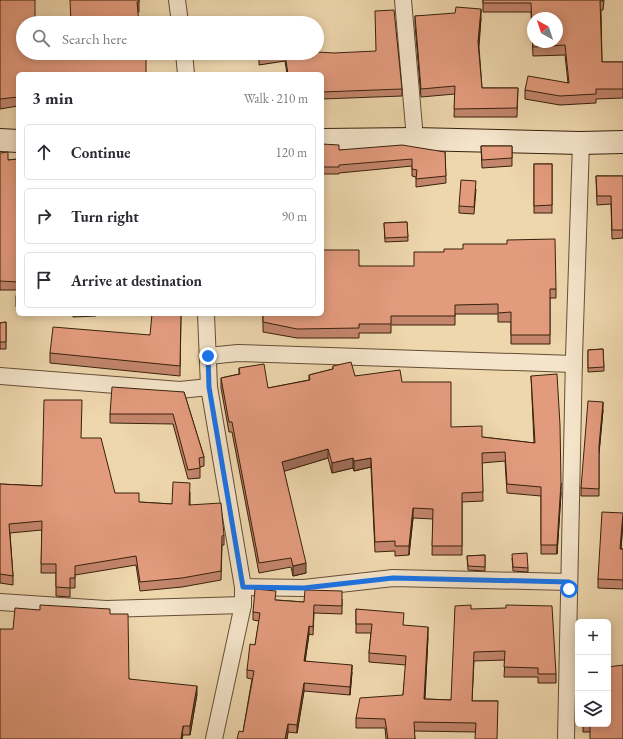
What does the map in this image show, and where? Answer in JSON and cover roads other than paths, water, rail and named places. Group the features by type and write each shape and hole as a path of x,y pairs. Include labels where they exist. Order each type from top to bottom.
{"street":[{"path":"177,0 179,16"},
{"path":"404,0 415,138"},
{"path":"185,60 186,72"},
{"path":"324,140 415,138 581,143 623,142"},
{"path":"0,140 16,141"},
{"path":"566,739 574,364 581,143"},
{"path":"206,316 209,387 243,587 243,605 214,739"},
{"path":"208,356 238,353 574,364"},
{"path":"0,376 180,390 209,387"},
{"path":"243,587 304,588 393,578 569,582"},
{"path":"0,602 106,609 243,605"}]}
